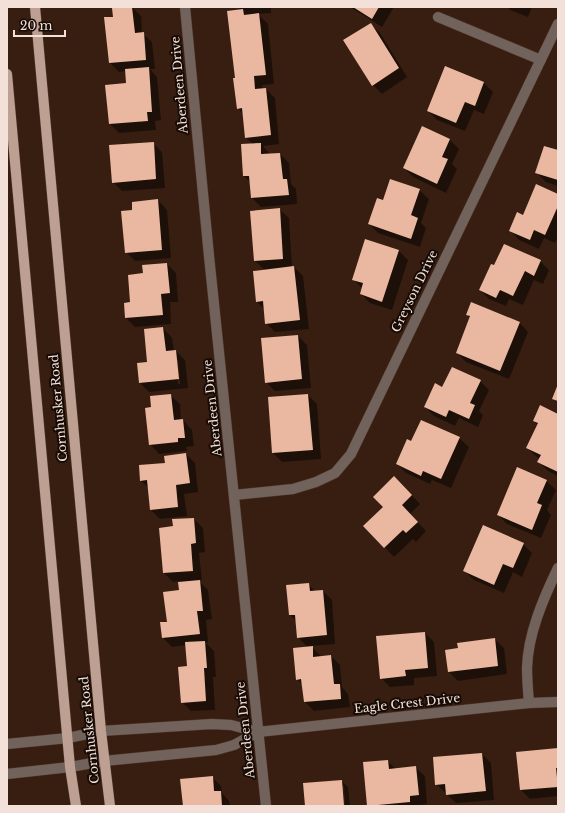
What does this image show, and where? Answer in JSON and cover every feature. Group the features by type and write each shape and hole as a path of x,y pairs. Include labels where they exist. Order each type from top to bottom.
{"main road":[{"name":"Cornhusker Road","path":"34,7 101,731 110,806"},
{"name":"Cornhusker Road","path":"7,74 70,767 76,806"}],"street":[{"name":"Aberdeen Drive","path":"185,7 209,256 266,806"},
{"path":"438,17 541,60"},
{"name":"Greyson Drive","path":"234,495 294,489 316,482 335,473 351,454 558,24"},
{"path":"529,702 527,668 533,629 546,593 558,568"},
{"name":"Eagle Crest Drive","path":"7,744 68,738 101,731 212,724 231,725 258,732 529,702 558,702"},
{"name":"Eagle Crest Drive","path":"7,774 70,767 104,761 216,750 234,745 258,732"}],"building":[{"path":"132,7 135,33 144,32 146,60 109,63 104,17 113,17 112,8"},
{"path":"353,7 379,7 372,19"},
{"path":"243,9 244,15 259,13 266,75 254,76 255,89 266,88 271,135 245,138 242,108 237,109 227,11"},
{"path":"371,23 399,68 372,86 343,40"},
{"path":"445,66 484,82 475,106 465,102 456,123 427,111"},
{"path":"149,67 152,112 147,112 148,121 109,124 105,85 126,83 125,69"},
{"path":"422,126 450,139 442,157 448,159 437,184 403,168"},
{"path":"154,142 156,179 112,183 109,145"},
{"path":"261,143 261,154 280,153 283,179 287,179 289,195 251,198 249,176 243,176 241,144"},
{"path":"544,146 558,150 558,180 535,173"},
{"path":"390,179 420,189 411,215 418,218 411,239 368,224 377,198 383,200"},
{"path":"536,184 558,194 558,206 545,235 534,230 530,240 509,231 517,212 523,215"},
{"path":"158,199 162,250 125,253 121,211 132,210 132,202"},
{"path":"280,208 283,259 254,261 250,211"},
{"path":"365,239 399,250 382,302 360,294 363,283 352,280"},
{"path":"504,244 541,260 534,276 525,271 513,296 500,290 496,298 479,290 491,264 494,265"},
{"path":"167,263 170,293 161,294 163,315 125,318 124,303 130,302 128,275 143,273 142,265"},
{"path":"294,266 300,320 265,324 263,301 256,302 253,271"},
{"path":"471,302 520,322 500,371 456,353 470,316 466,315"},
{"path":"163,327 166,351 176,350 179,379 139,383 137,363 147,362 144,329"},
{"path":"298,335 302,379 265,383 261,338"},
{"path":"452,367 481,380 470,403 475,405 469,419 449,410 446,417 424,407 435,383 442,387"},
{"path":"558,384 558,401 552,399"},
{"path":"171,394 174,420 183,419 185,438 178,438 178,442 149,445 145,408 151,407 150,396"},
{"path":"308,394 313,450 272,453 268,397"},
{"path":"540,405 558,414 558,472 537,462 541,455 526,448 538,423 533,421"},
{"path":"421,420 460,437 441,479 423,471 421,476 396,464 407,439 411,441"},
{"path":"186,453 190,483 176,485 178,507 150,510 147,480 140,481 139,465 165,463 164,456"},
{"path":"517,467 547,480 537,503 542,505 532,530 497,515"},
{"path":"394,476 412,495 402,505 418,522 406,533 403,530 384,548 363,526 383,507 373,497"},
{"path":"194,518 196,543 191,544 193,571 163,573 159,528 173,526 172,519"},
{"path":"483,525 524,543 513,568 503,564 494,585 463,571"},
{"path":"200,580 203,611 197,611 200,634 162,638 160,622 167,622 163,592 179,590 178,582"},
{"path":"309,583 310,591 323,590 327,635 297,638 295,615 289,615 286,585"},
{"path":"425,632 428,668 405,670 406,676 380,679 376,636"},
{"path":"495,638 498,666 448,672 445,650 458,648 457,643"},
{"path":"205,641 207,668 204,668 206,701 181,703 178,667 187,666 185,642"},
{"path":"313,646 313,657 331,655 334,684 340,684 341,699 304,702 301,679 296,680 293,648"},
{"path":"558,748 558,768 556,768 558,787 520,790 516,752"},
{"path":"482,753 486,791 446,795 445,784 435,785 433,757"},
{"path":"388,760 389,769 416,766 419,795 410,796 410,802 367,806 363,762"},
{"path":"213,776 214,791 221,791 222,806 183,806 180,779"},
{"path":"342,780 344,806 305,806 303,783"}]}
